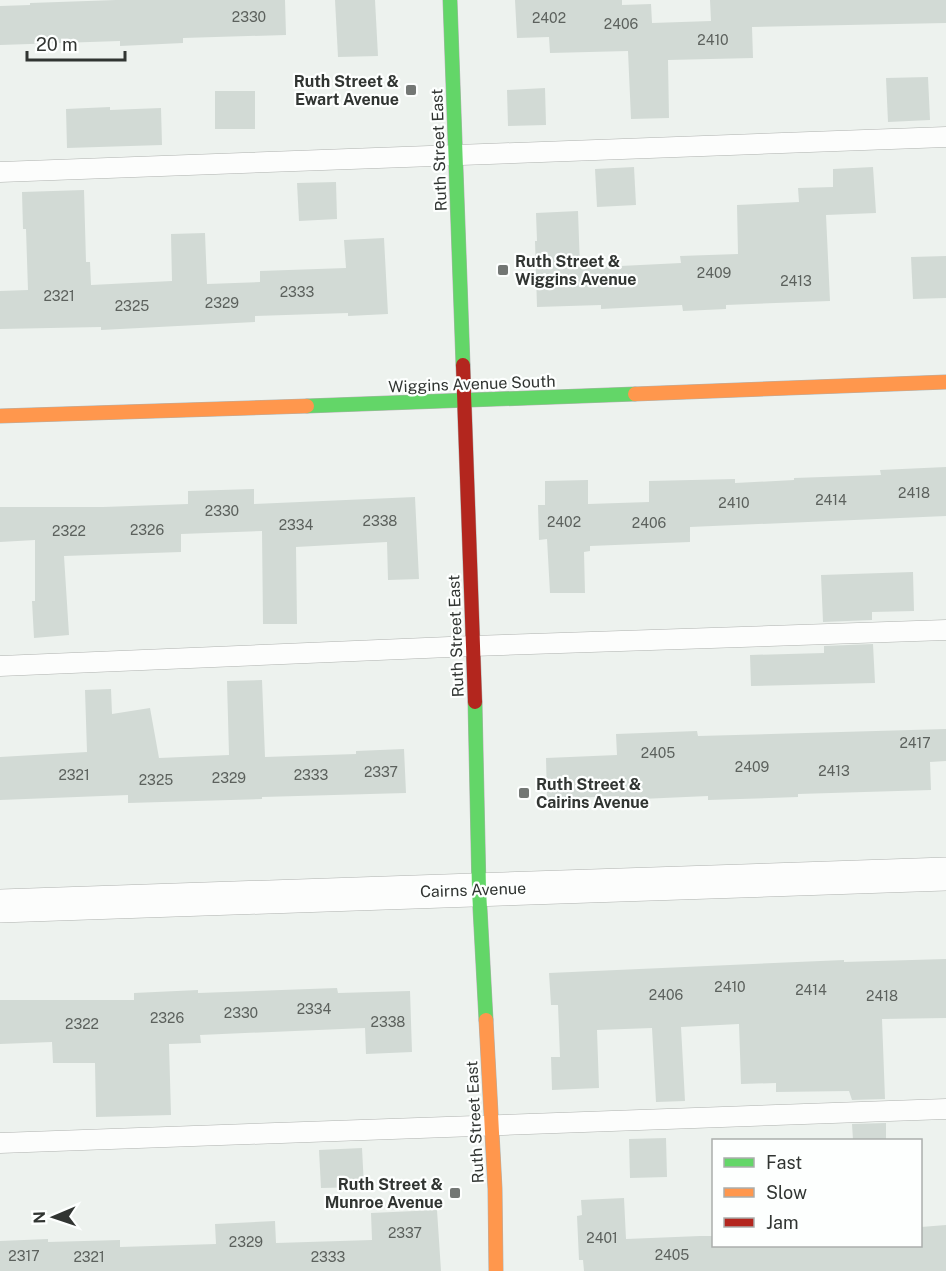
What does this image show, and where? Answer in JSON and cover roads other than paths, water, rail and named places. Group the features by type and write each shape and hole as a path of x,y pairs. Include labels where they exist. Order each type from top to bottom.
{"street":[{"name":"Ruth Street East","path":"450,0 473,646 479,890 495,1189 496,1271"},
{"name":"Wiggins Avenue South","path":"0,416 946,382"},
{"name":"Cairns Avenue","path":"0,906 946,874"}],"lane":[{"path":"0,172 946,137"},
{"path":"0,666 473,646 946,630"},
{"path":"0,1143 946,1109"}],"place":[{"name":"Ruth Street & Ewart Avenue","path":"411,90"},
{"name":"Ruth Street & Wiggins Avenue","path":"503,270"},
{"name":"Ruth Street & Cairins Avenue","path":"524,793"},
{"name":"Ruth Street & Munroe Avenue","path":"455,1193"}]}
